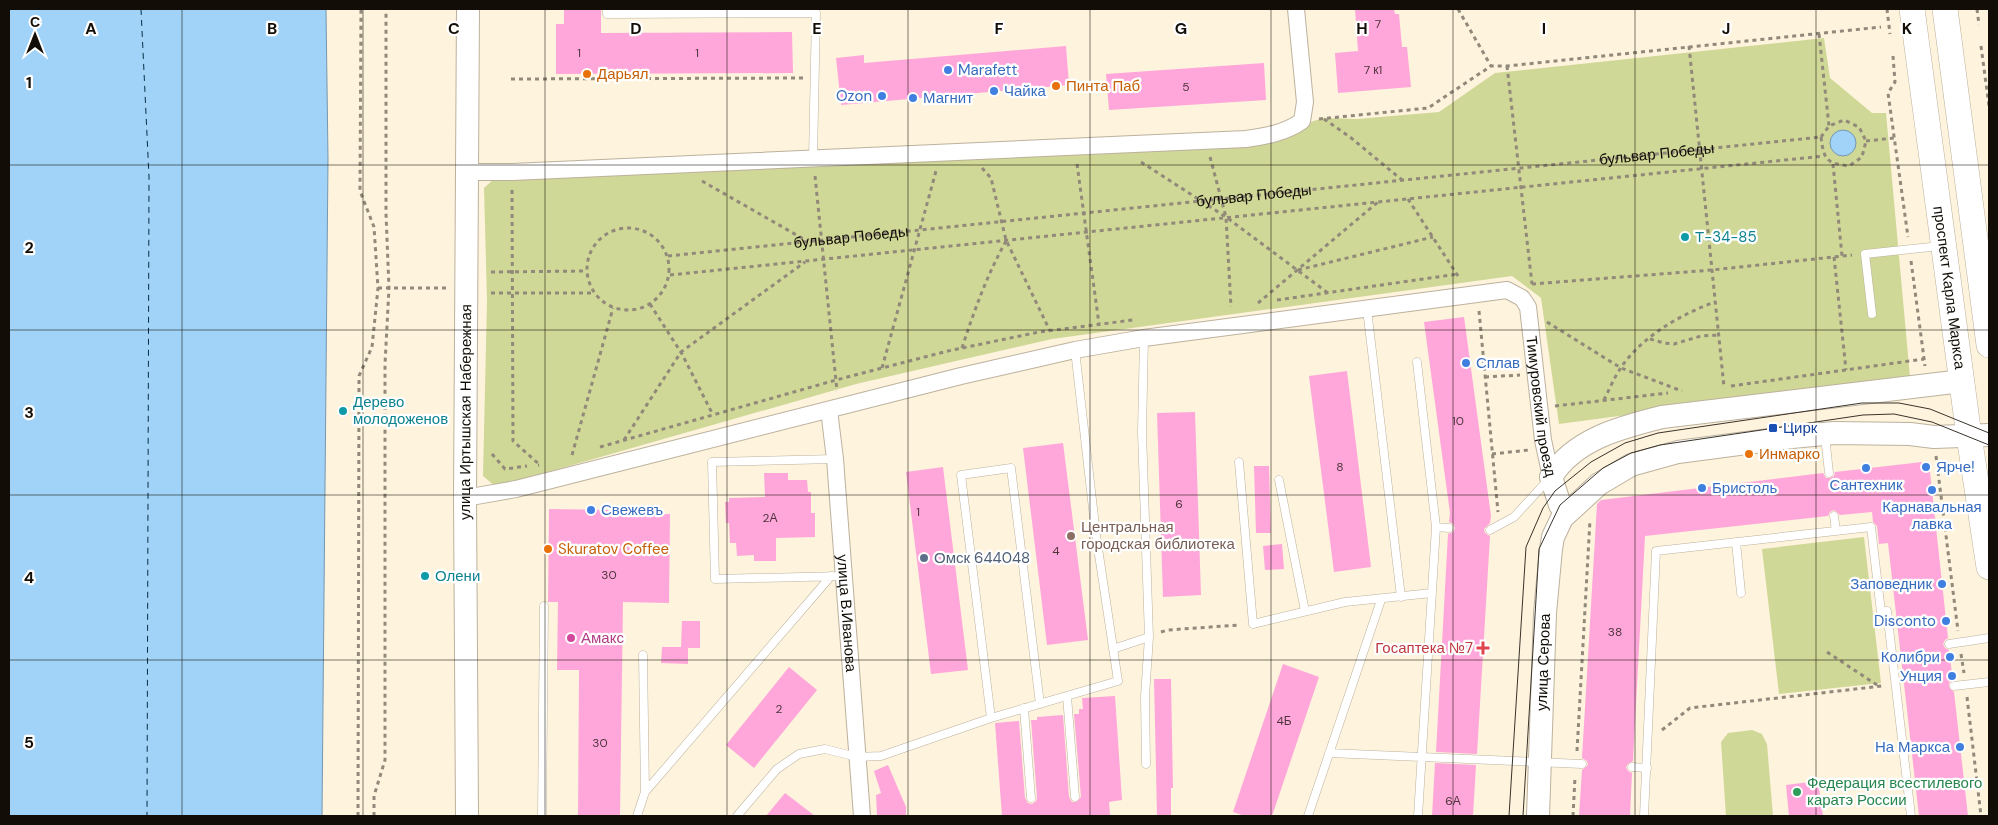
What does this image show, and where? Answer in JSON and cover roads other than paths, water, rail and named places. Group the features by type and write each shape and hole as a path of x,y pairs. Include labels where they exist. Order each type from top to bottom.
{"main road":[{"name":"проспект Карла Маркса","path":"1912,9 1962,381 1979,435 1989,567"},
{"name":"проспект Карла Маркса","path":"1945,9 1989,345"}],"street":[{"name":"улица Иртышская Набережная","path":"467,816 465,498 468,9"},
{"path":"466,172 512,172 1246,139 1270,136 1302,122 1305,102 1296,9"},
{"name":"Тимуровский проезд","path":"1367,309 1507,290 1522,298 1528,307 1544,449 1560,505 1566,513"},
{"path":"465,498 516,489 961,376 1075,350 1144,338 1367,309"},
{"path":"1551,477 1558,465 1568,455 1591,441 1625,426 1662,417 1962,381"},
{"name":"улица В.Иванова","path":"834,408 837,576 858,757 862,816"},
{"path":"1566,513 1599,484 1630,465 1678,452 1825,434 1910,434 1934,437 1979,435"},
{"name":"улица Серова","path":"1538,816 1545,613 1553,537 1566,513"}],"lane":[{"path":"606,9 606,14 816,13 813,158"},
{"path":"1872,314 1865,254 1944,246"},
{"path":"1367,309 1401,597"},
{"path":"1144,338 1142,432 1149,637 1145,696 1146,764"},
{"path":"737,816 777,769 799,754 825,749 858,757 881,756 991,718 1118,681 1096,535 1075,350"},
{"path":"1417,362 1436,527 1418,816"},
{"path":"1825,434 1829,473"},
{"path":"835,459 712,462 715,579 837,576"},
{"path":"1239,462 1252,624 1344,602 1380,600 1432,593"},
{"path":"991,718 961,475 1011,468 1040,704"},
{"path":"1490,530 1514,517 1551,477"},
{"path":"1279,480 1306,611"},
{"path":"1834,516 1836,531"},
{"path":"1644,816 1656,551 1871,526 1881,612 1887,611 1911,816"},
{"path":"1436,527 1449,528"},
{"path":"1736,542 1742,593"},
{"path":"645,792 837,576"},
{"path":"1308,816 1380,600"},
{"path":"542,816 544,606"},
{"path":"1113,649 1149,637"},
{"path":"1949,644 1989,638"},
{"path":"1891,650 1900,650"},
{"path":"637,816 645,792 643,655"},
{"path":"1954,686 1989,682"},
{"path":"1896,689 1905,692"},
{"path":"1067,696 1075,796"},
{"path":"1024,708 1031,798"},
{"path":"1329,752 1422,758 1579,764"},
{"path":"1632,767 1647,768"}],"water":[{"path":"9,9 326,9 328,159 322,816 9,816"},
{"path":"1843,130 1852,134 1856,143 1852,152 1843,156 1834,152 1830,143 1834,134"}],"tram line":[{"path":"1509,816 1526,547 1543,508 1555,491 1591,462 1625,443 1658,433 1862,403 1899,403 1930,409 1989,433"},
{"path":"1523,816 1539,549 1560,505 1603,468 1631,453 1660,445 1863,415 1894,414 1932,422 1989,445"}],"place":[{"name":"Marafett","path":"948,70"},
{"name":"Дарьял","path":"587,74"},
{"name":"Пинта Паб","path":"1056,86"},
{"name":"Чайка","path":"994,91"},
{"name":"Ozon","path":"882,96"},
{"name":"Магнит","path":"913,98"},
{"name":"Т-34-85","path":"1685,237"},
{"name":"Сплав","path":"1466,363"},
{"name":"Дерево молодоженов","path":"343,411"},
{"name":"Цирк","path":"1773,428"},
{"name":"Инмарко","path":"1749,454"},
{"name":"Ярче!","path":"1926,467"},
{"name":"Сантехник","path":"1866,468"},
{"name":"Бристоль","path":"1702,488"},
{"name":"Карнавальная лавка","path":"1932,490"},
{"name":"Свежевъ","path":"591,510"},
{"name":"Центральная городская библиотека","path":"1071,536"},
{"name":"Skuratov Coffee","path":"548,549"},
{"name":"Омск 644048","path":"924,558"},
{"name":"Олени","path":"425,576"},
{"name":"Заповедник","path":"1942,584"},
{"name":"Disconto","path":"1946,621"},
{"name":"Амакс","path":"571,638"},
{"name":"Госаптека №7","path":"1483,648"},
{"name":"Колибри","path":"1950,657"},
{"name":"Унция","path":"1952,676"},
{"name":"На Маркса","path":"1960,747"},
{"name":"Федерация всестилевого каратэ России","path":"1797,792"}]}
